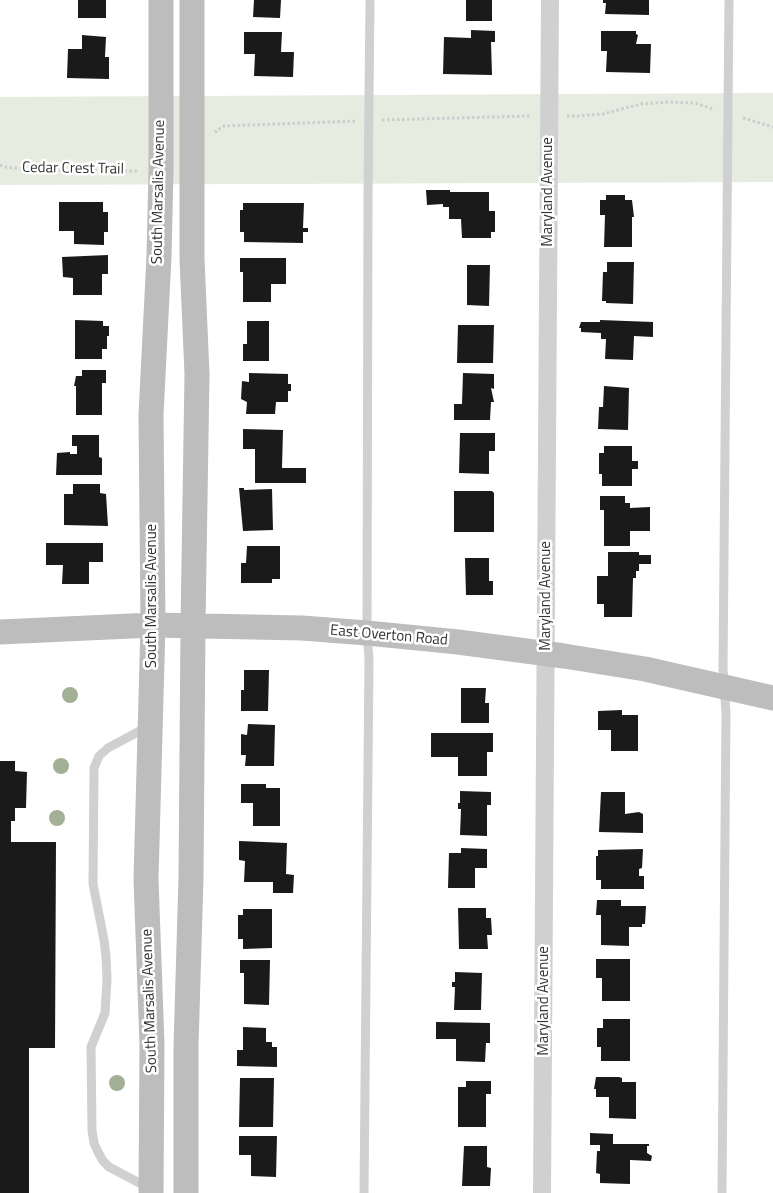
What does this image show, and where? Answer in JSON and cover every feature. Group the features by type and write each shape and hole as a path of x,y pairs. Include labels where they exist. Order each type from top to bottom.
{"main road":[{"name":"South Marsalis Avenue","path":"152,1191 152,1045 146,880 153,625 151,415 161,180 161,0"},
{"path":"186,1193 186,1046 191,878 197,374 192,259 192,0"},
{"name":"East Overton Road","path":"0,632 153,625 302,628 367,633 546,653 645,669 773,698"}],"street":[{"name":"Maryland Avenue","path":"542,1193 550,0"}],"lane":[{"path":"364,1193 369,659 367,633 370,0"},
{"path":"722,1193 726,713 723,668 728,0"},
{"path":"150,725 108,748 99,756 94,768 93,884 106,957 107,979 104,1013 91,1047 92,1130 94,1143 109,1167 152,1191"}],"path":[{"path":"561,116 603,114 640,104 669,102 695,104 773,127"},
{"name":"Cedar Crest Trail","path":"0,165 30,170 146,171"}],"shaded area":[{"path":"773,93 773,182 0,185 0,97"}],"building":[{"path":"78,0 106,0 106,18 78,18"},
{"path":"254,0 281,0 280,18 253,17"},
{"path":"466,0 492,0 492,21 466,21"},
{"path":"603,0 649,0 649,15 605,14 606,3 603,3"},
{"path":"471,30 495,31 495,42 491,42 492,75 443,74 444,37 471,38"},
{"path":"601,31 636,31 638,35 636,44 651,44 650,73 606,72 607,51 601,51"},
{"path":"244,32 282,32 281,52 294,52 293,77 254,76 255,54 244,54"},
{"path":"82,35 106,37 105,57 109,57 109,79 67,78 68,49 82,49"},
{"path":"426,190 489,192 489,211 495,211 495,232 491,232 491,238 462,238 461,219 449,219 449,207 443,207 443,204 427,205"},
{"path":"606,195 625,195 625,200 632,200 634,217 632,217 632,247 604,247 605,215 600,215 600,200 606,200"},
{"path":"59,202 103,202 103,212 108,212 108,232 104,232 104,245 74,244 74,231 59,231"},
{"path":"243,203 304,203 303,228 308,228 308,232 303,232 303,243 244,242 244,232 240,232 240,210 243,210"},
{"path":"108,255 108,274 102,274 102,295 73,295 73,278 63,277 62,257"},
{"path":"240,258 286,258 286,284 271,284 271,302 243,302 243,272 240,272"},
{"path":"607,262 634,262 633,304 606,303 606,301 602,301 603,272 607,272"},
{"path":"467,265 490,265 489,306 467,305"},
{"path":"75,320 103,321 103,326 109,326 107,349 102,349 102,359 75,359"},
{"path":"600,320 653,322 653,337 634,336 633,360 605,359 606,339 601,339 601,333 581,332 581,328 579,328 581,322 600,322"},
{"path":"247,321 269,321 269,361 243,361 243,344 247,344"},
{"path":"458,325 494,325 493,363 457,363"},
{"path":"82,370 106,370 106,383 102,383 102,415 76,415 76,386 74,386 76,376 82,376"},
{"path":"249,373 288,374 288,384 291,384 291,391 288,391 288,402 276,402 275,414 246,414 247,402 241,399 242,381 249,382"},
{"path":"463,373 494,374 494,389 491,388 494,402 491,402 490,420 454,420 454,404 462,404"},
{"path":"604,386 629,388 628,430 598,429 599,407 603,407"},
{"path":"243,429 283,430 282,468 306,468 306,483 255,483 255,449 243,449"},
{"path":"460,433 495,433 495,451 489,451 489,474 459,473"},
{"path":"72,435 99,435 99,457 102,458 102,475 56,475 57,453 70,452 70,454 77,454 77,446 72,446"},
{"path":"604,446 632,446 632,461 638,461 638,469 632,469 632,486 602,486 602,474 599,474 599,453 604,453"},
{"path":"73,484 100,484 100,493 106,494 108,526 64,525 64,494 73,494"},
{"path":"239,488 244,488 244,490 272,489 273,530 243,531"},
{"path":"454,491 492,491 494,493 494,532 454,532"},
{"path":"600,496 625,496 625,503 630,503 630,508 650,507 650,531 630,531 630,546 604,546 604,510 600,510"},
{"path":"46,543 103,543 103,562 89,562 89,584 62,584 63,565 46,565"},
{"path":"247,546 280,546 280,579 272,579 272,583 241,583 241,563 246,563"},
{"path":"608,552 639,552 639,555 651,555 651,564 639,564 636,578 633,578 632,617 604,617 604,604 597,604 597,576 608,576"},
{"path":"465,558 489,558 489,581 493,581 493,595 466,595"},
{"path":"244,670 269,670 268,711 241,711 241,690 244,690"},
{"path":"461,688 486,688 485,703 489,703 489,723 461,723"},
{"path":"622,710 622,715 638,715 638,751 611,751 611,730 598,730 598,711"},
{"path":"248,724 275,725 274,766 245,766 246,755 241,755 241,734 247,735"},
{"path":"431,733 493,733 493,752 487,752 487,776 458,776 458,757 431,757"},
{"path":"0,761 15,761 15,771 27,772 26,808 15,808 15,821 11,821 11,842 56,842 55,1048 29,1048 29,1193 0,1193"},
{"path":"241,784 266,784 266,788 280,788 280,826 253,826 253,803 241,803"},
{"path":"460,791 491,792 491,805 487,805 487,836 460,835 461,809 458,809 458,803 460,803"},
{"path":"601,792 625,792 625,814 639,812 643,814 643,833 599,832"},
{"path":"239,841 287,843 286,874 294,875 293,893 273,893 273,882 244,882 245,861 239,860"},
{"path":"461,848 487,849 487,868 475,868 475,888 448,888 449,853 461,853"},
{"path":"643,849 642,868 639,869 639,876 644,876 644,889 601,889 601,880 596,880 596,856 598,856 598,850"},
{"path":"597,900 621,900 621,906 646,906 645,924 642,924 642,927 629,927 629,946 601,945 601,915 596,915"},
{"path":"458,908 486,908 486,918 491,918 492,935 487,935 488,949 459,949"},
{"path":"243,909 272,909 272,948 243,949 243,939 238,939 238,915 243,915"},
{"path":"596,959 630,959 630,1001 602,1001 602,978 596,978"},
{"path":"240,960 270,960 269,1005 244,1004 244,973 240,973"},
{"path":"455,972 482,973 481,1010 454,1010 455,987 452,987 452,982 455,982"},
{"path":"603,1019 630,1019 630,1061 601,1061 601,1047 597,1047 597,1028 603,1028"},
{"path":"436,1022 490,1023 490,1043 486,1043 485,1062 456,1061 456,1039 436,1039"},
{"path":"243,1027 266,1028 266,1042 272,1042 272,1047 277,1047 277,1067 237,1066 237,1050 243,1050"},
{"path":"596,1077 619,1077 622,1078 622,1082 636,1082 636,1119 609,1118 609,1097 596,1097 596,1089 594,1089"},
{"path":"240,1078 274,1078 273,1127 239,1127"},
{"path":"466,1081 491,1081 491,1094 486,1094 486,1127 458,1127 458,1087 466,1087"},
{"path":"590,1133 613,1134 613,1144 649,1144 647,1146 647,1153 652,1156 651,1161 630,1160 630,1184 600,1183 600,1174 596,1173 597,1151 600,1151 600,1145 590,1145"},
{"path":"239,1136 277,1136 276,1177 251,1176 251,1155 239,1155"},
{"path":"464,1146 487,1146 487,1167 491,1168 490,1186 462,1186"}]}
